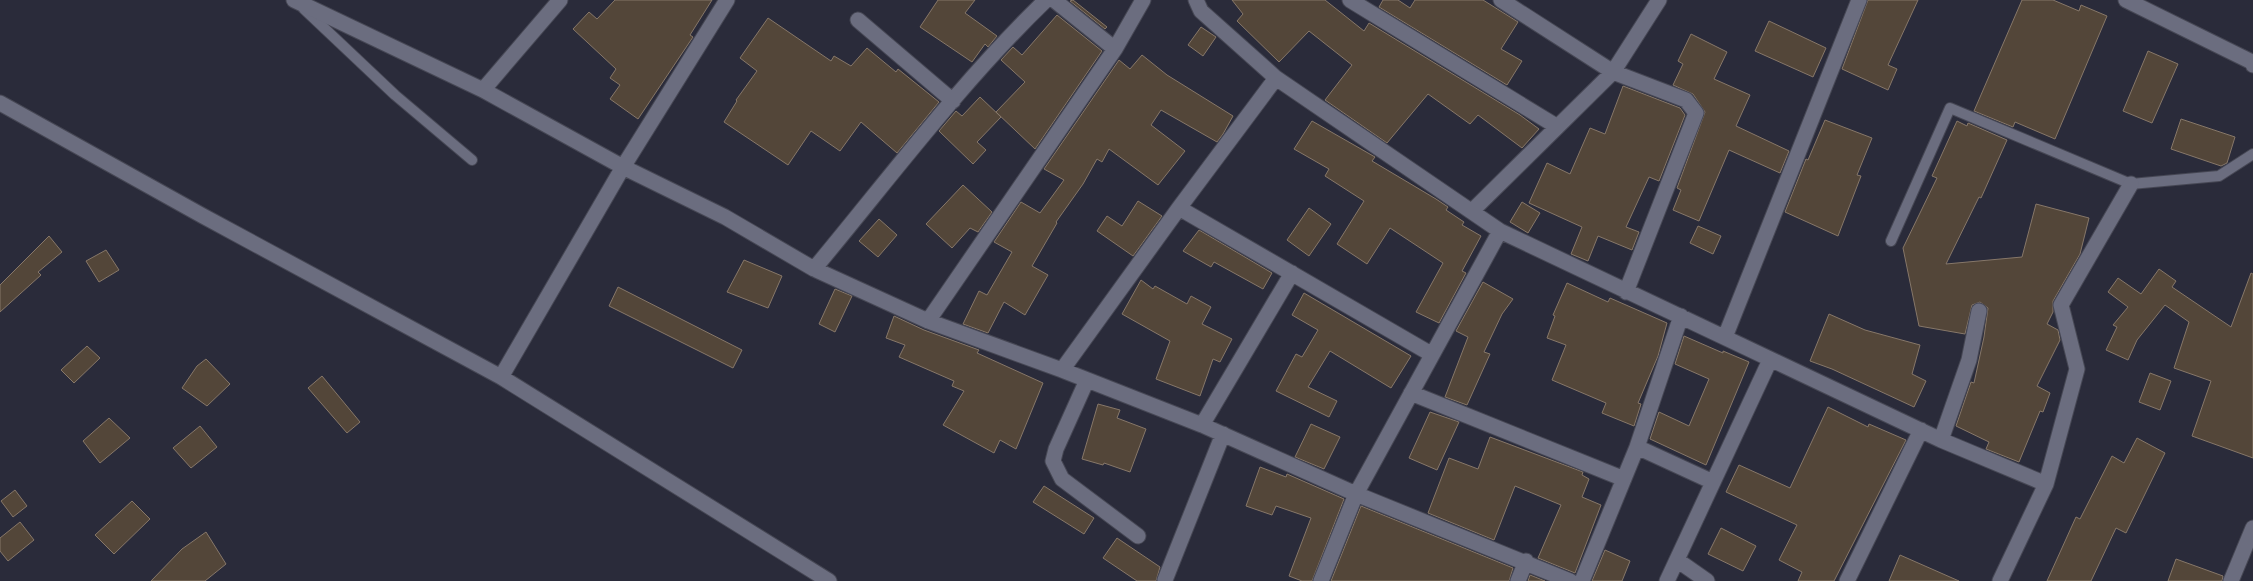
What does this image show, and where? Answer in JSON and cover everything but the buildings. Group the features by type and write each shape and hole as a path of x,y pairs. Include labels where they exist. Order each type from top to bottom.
{"street":[{"path":"295,0 483,90 623,167 725,217 814,269 928,320 1202,425 1356,494 1526,561 1570,581"},
{"path":"483,90 560,0"},
{"path":"501,377 623,167 727,0"},
{"path":"814,269 953,101 1019,26 1046,0"},
{"path":"1054,0 1115,49"},
{"path":"928,320 1115,49 1143,0"},
{"path":"1196,0 1201,11 1276,78 1500,231 1941,440 2046,484"},
{"path":"1350,0 1556,126"},
{"path":"1501,0 1613,72 1686,100 1696,113 1626,292"},
{"path":"1472,211 1556,126 1613,72 1659,0"},
{"path":"1725,337 1859,0"},
{"path":"2126,0 2252,62 2253,65"},
{"path":"858,20 953,101"},
{"path":"1062,370 1178,208 1276,78"},
{"path":"0,103 203,216 501,377 829,581"},
{"path":"2007,578 2046,484 2078,369 2061,305 2131,184"},
{"path":"1178,208 1431,354"},
{"path":"1321,581 1356,494 1500,231"},
{"path":"1202,425 1292,273"},
{"path":"1941,440 1969,360 1979,311"},
{"path":"1582,581 1637,447 1681,316"},
{"path":"1667,581 1770,360"},
{"path":"1087,380 1056,449 1053,461 1062,479 1138,536"},
{"path":"1410,393 1624,479"},
{"path":"1847,581 1921,430"},
{"path":"1165,580 1223,434"},
{"path":"1637,447 1712,482"},
{"path":"2231,581 2253,528"},
{"path":"1677,560 1708,581"},
{"path":"1518,581 1526,561"}],"lane":[{"path":"295,0 395,95 472,160"},
{"path":"1891,241 1950,108 2131,184 2219,176 2253,154"}]}
